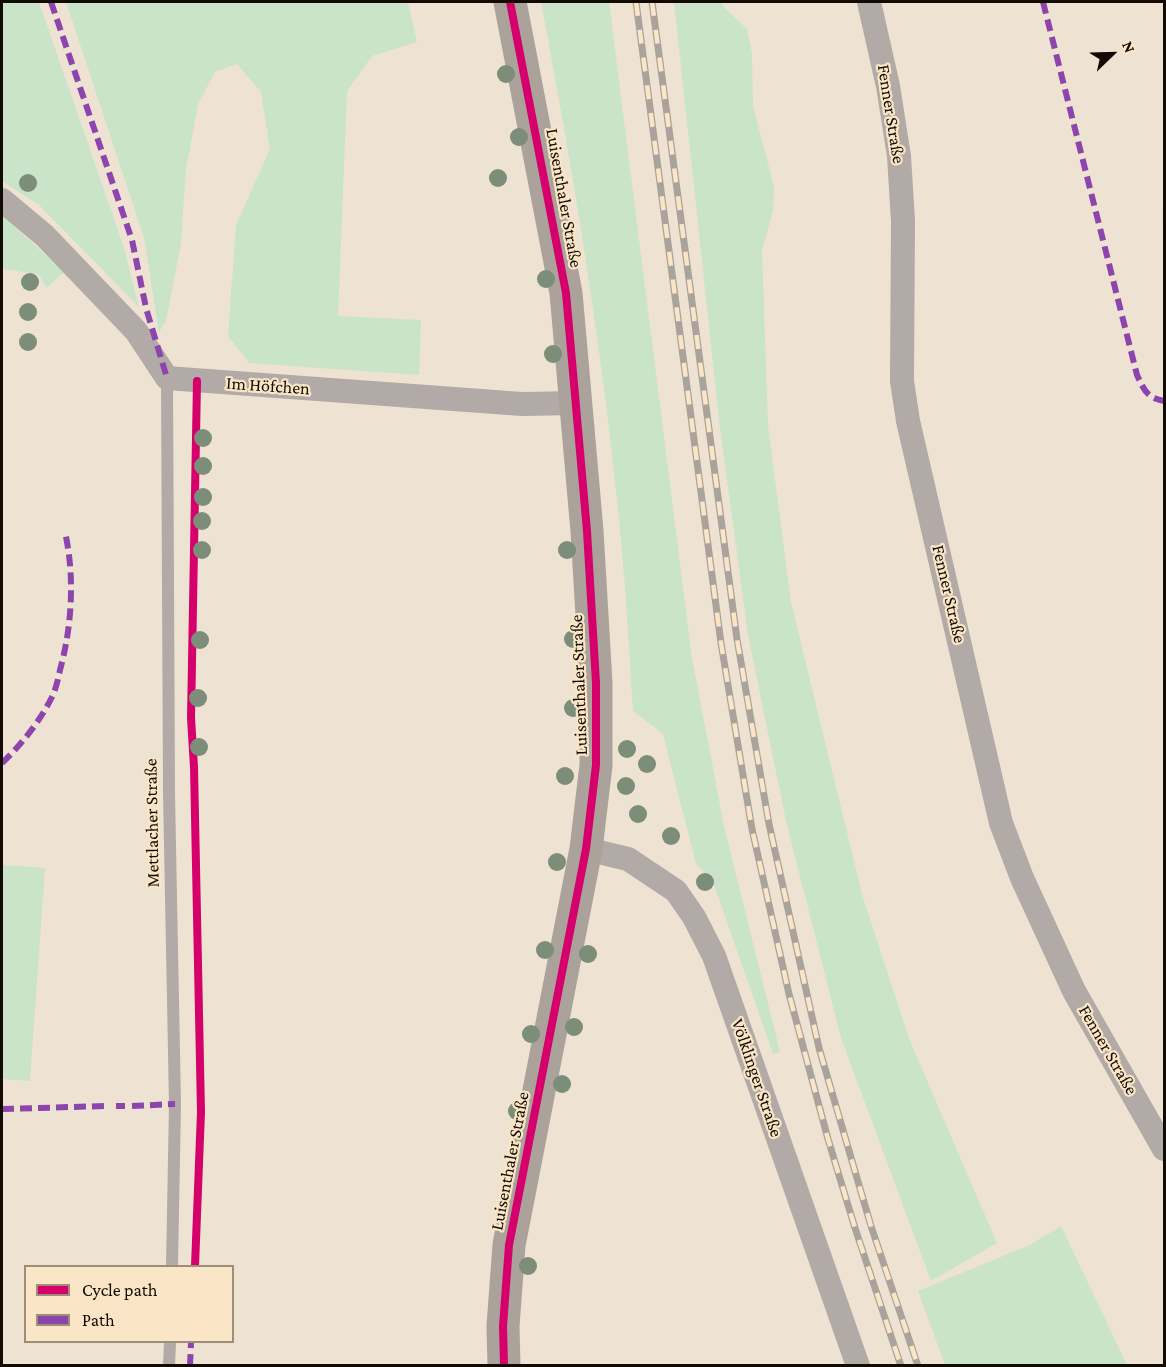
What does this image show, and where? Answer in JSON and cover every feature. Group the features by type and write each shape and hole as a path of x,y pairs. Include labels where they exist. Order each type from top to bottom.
{"main road":[{"name":"Luisenthaler Straße","path":"504,1365 503,1326 509,1245 586,849 596,765 596,683 566,293 510,2"}],"street":[{"name":"Fenner Straße","path":"869,2 888,86 899,156 903,221 902,381 908,420 1001,824 1022,878 1074,991 1164,1149"},
{"path":"2,200 45,236 136,331 167,378"},
{"name":"Im Höfchen","path":"167,378 522,404 576,404"},
{"name":"Völklinger Straße","path":"586,849 628,859 676,891 694,918 714,956 858,1365"}],"lane":[{"name":"Mettlacher Straße","path":"167,378 169,793 175,1104 172,1265"},
{"path":"170,1343 170,1365"}],"shaded area":[{"path":"1161,207 1164,207 1164,336"}],"green space":[{"path":"2,2 39,2 124,248 139,307 39,205 2,181"},
{"path":"66,2 408,2 417,42 372,56 347,91 338,316 421,320 419,375 249,363 228,336 236,225 270,149 261,92 237,64 215,72 198,104 186,170 181,243 166,321 159,332 144,238"},
{"path":"541,2 609,2 692,658 724,826 780,1052 773,1054 713,882 696,864 663,734 633,711 622,553 605,397 576,199"},
{"path":"674,2 721,2 747,29 752,54 753,106 774,187 773,211 762,250 768,426 791,602 863,898 910,1041 997,1243 931,1281 841,1038 786,821 748,635 720,428"},
{"path":"2,215 64,272 47,288 38,274 2,269"},
{"path":"2,865 45,868 30,1081 2,1079"},
{"path":"1061,1226 1127,1365 945,1365 918,1291 1030,1245"}],"railway":[{"path":"636,2 721,643 752,829 789,994 828,1139 901,1366"},
{"path":"652,2 737,639 769,824 819,1048 871,1226 918,1366"}],"marked path":[{"path":"51,2 132,240 146,308 167,378"},
{"path":"1043,2 1137,375 1147,392 1154,398 1164,401"},
{"path":"2,763 36,723 57,684 67,636 71,601 70,566 65,532"},
{"path":"132,1106 175,1104"},
{"path":"2,1109 107,1106"},
{"path":"116,1106 125,1106"},
{"path":"190,1366 191,1343"}],"cycle path":[{"path":"504,1366 503,1326 509,1245 586,849 596,765 596,683 587,531 566,293 510,2"},
{"path":"195,1265 201,1112 191,718 197,381"}]}
